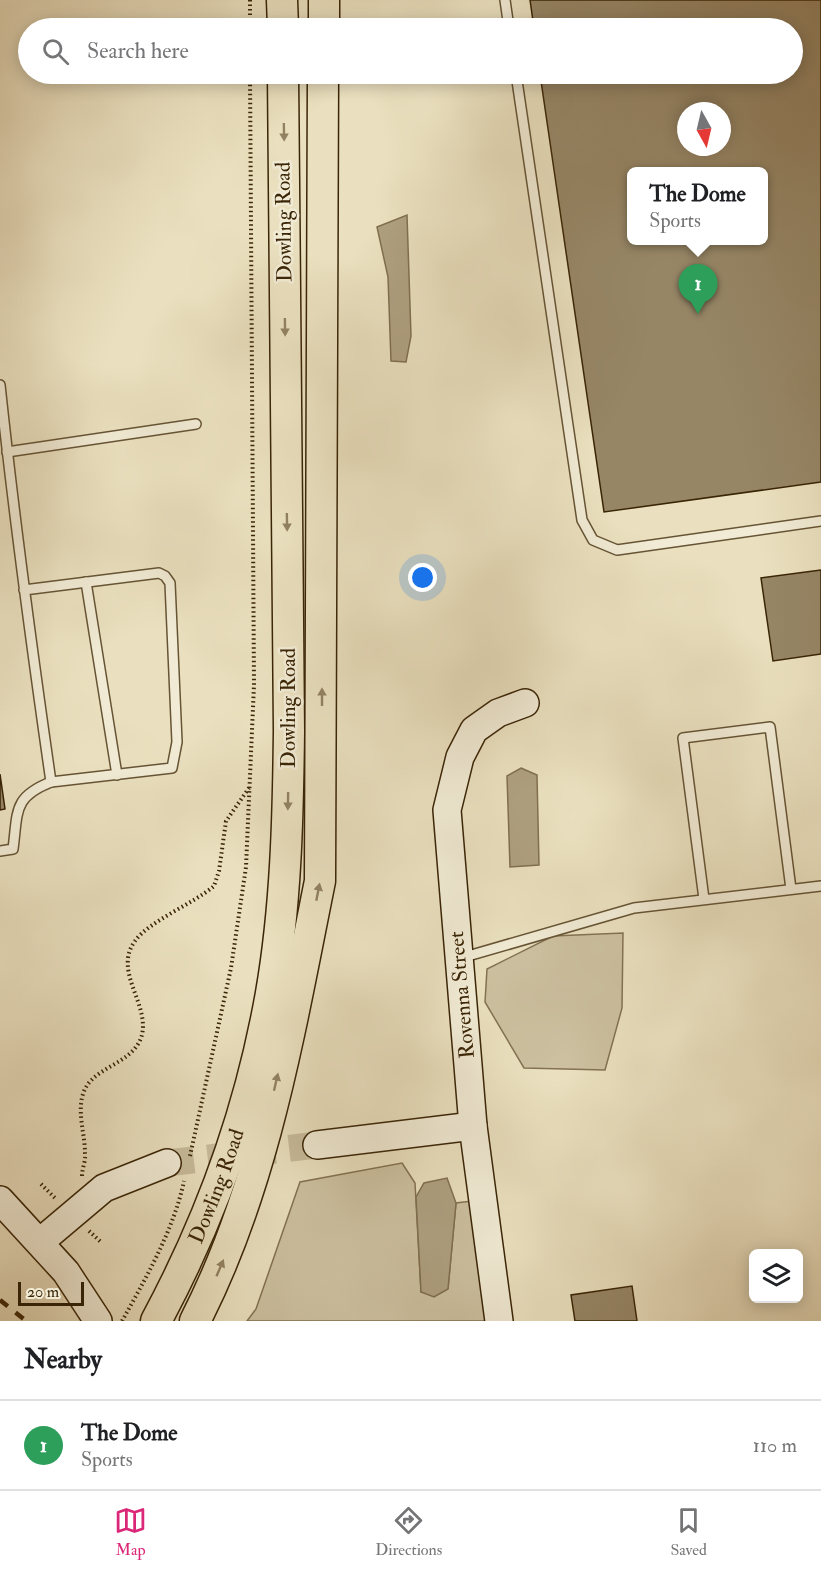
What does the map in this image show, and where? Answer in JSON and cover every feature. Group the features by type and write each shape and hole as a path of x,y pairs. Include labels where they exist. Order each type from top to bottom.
{"main road":[{"path":"282,0 283,18"},
{"path":"324,0 324,18"},
{"name":"Dowling Road","path":"156,1321 201,1232 252,1080 271,992 282,895 288,816 289,730 283,84"},
{"name":"Dowling Road","path":"195,1321 239,1224 258,1163 299,985 320,881 323,84"}],"street":[{"name":"Rovenna Street","path":"499,1321 473,1126 447,810 459,757 474,730 498,713 525,703"},
{"path":"317,1145 473,1126"},
{"path":"40,1242 104,1188 180,1167"},
{"path":"0,1200 66,1272 98,1321"}],"lane":[{"path":"505,0 508,18"},
{"path":"517,84 582,520 593,540 617,550 821,520"},
{"path":"0,384 24,590 51,782"},
{"path":"7,452 196,424"},
{"path":"0,851 13,849 18,807 30,790 51,782 172,768 177,742 170,583 165,576 159,573 24,590"},
{"path":"86,582 117,775"},
{"path":"705,899 683,738 770,727 791,889"},
{"path":"459,959 634,908 821,886"}],"path":[{"path":"250,0 250,18"},
{"path":"122,1321 181,1197 180,1167 231,968 246,867 254,685 250,84"},
{"path":"83,1205 82,1171 86,1156 81,1110 83,1093 92,1080 129,1055 141,1040 141,1012 131,986 128,962 134,941 214,886 219,871 226,821 250,787"}],"shaded area":[{"path":"407,215 411,336 406,362 391,361 388,277 377,227"},
{"path":"521,768 537,775 539,865 510,867 507,776"},
{"path":"623,933 622,1008 605,1070 524,1068 485,1002 487,969 553,936"},
{"path":"402,1163 415,1183 421,1292 448,1288 456,1203 472,1201 486,1321 247,1321 256,1309 300,1182"},
{"path":"447,1178 456,1203 448,1289 434,1297 421,1292 416,1197 424,1183"}],"building":[{"path":"530,0 821,0 821,482 604,512 541,84 803,84 803,18 533,18"},
{"path":"821,570 821,654 773,661 761,578"},
{"path":"0,774 5,809 0,810"},
{"path":"632,1286 637,1321 575,1321 571,1295"}],"tunnel":[{"path":"167,1163 317,1145"}],"railway":[{"path":"0,1300 26,1321"}],"place":[{"name":"The Dome","path":"698,314"}]}
